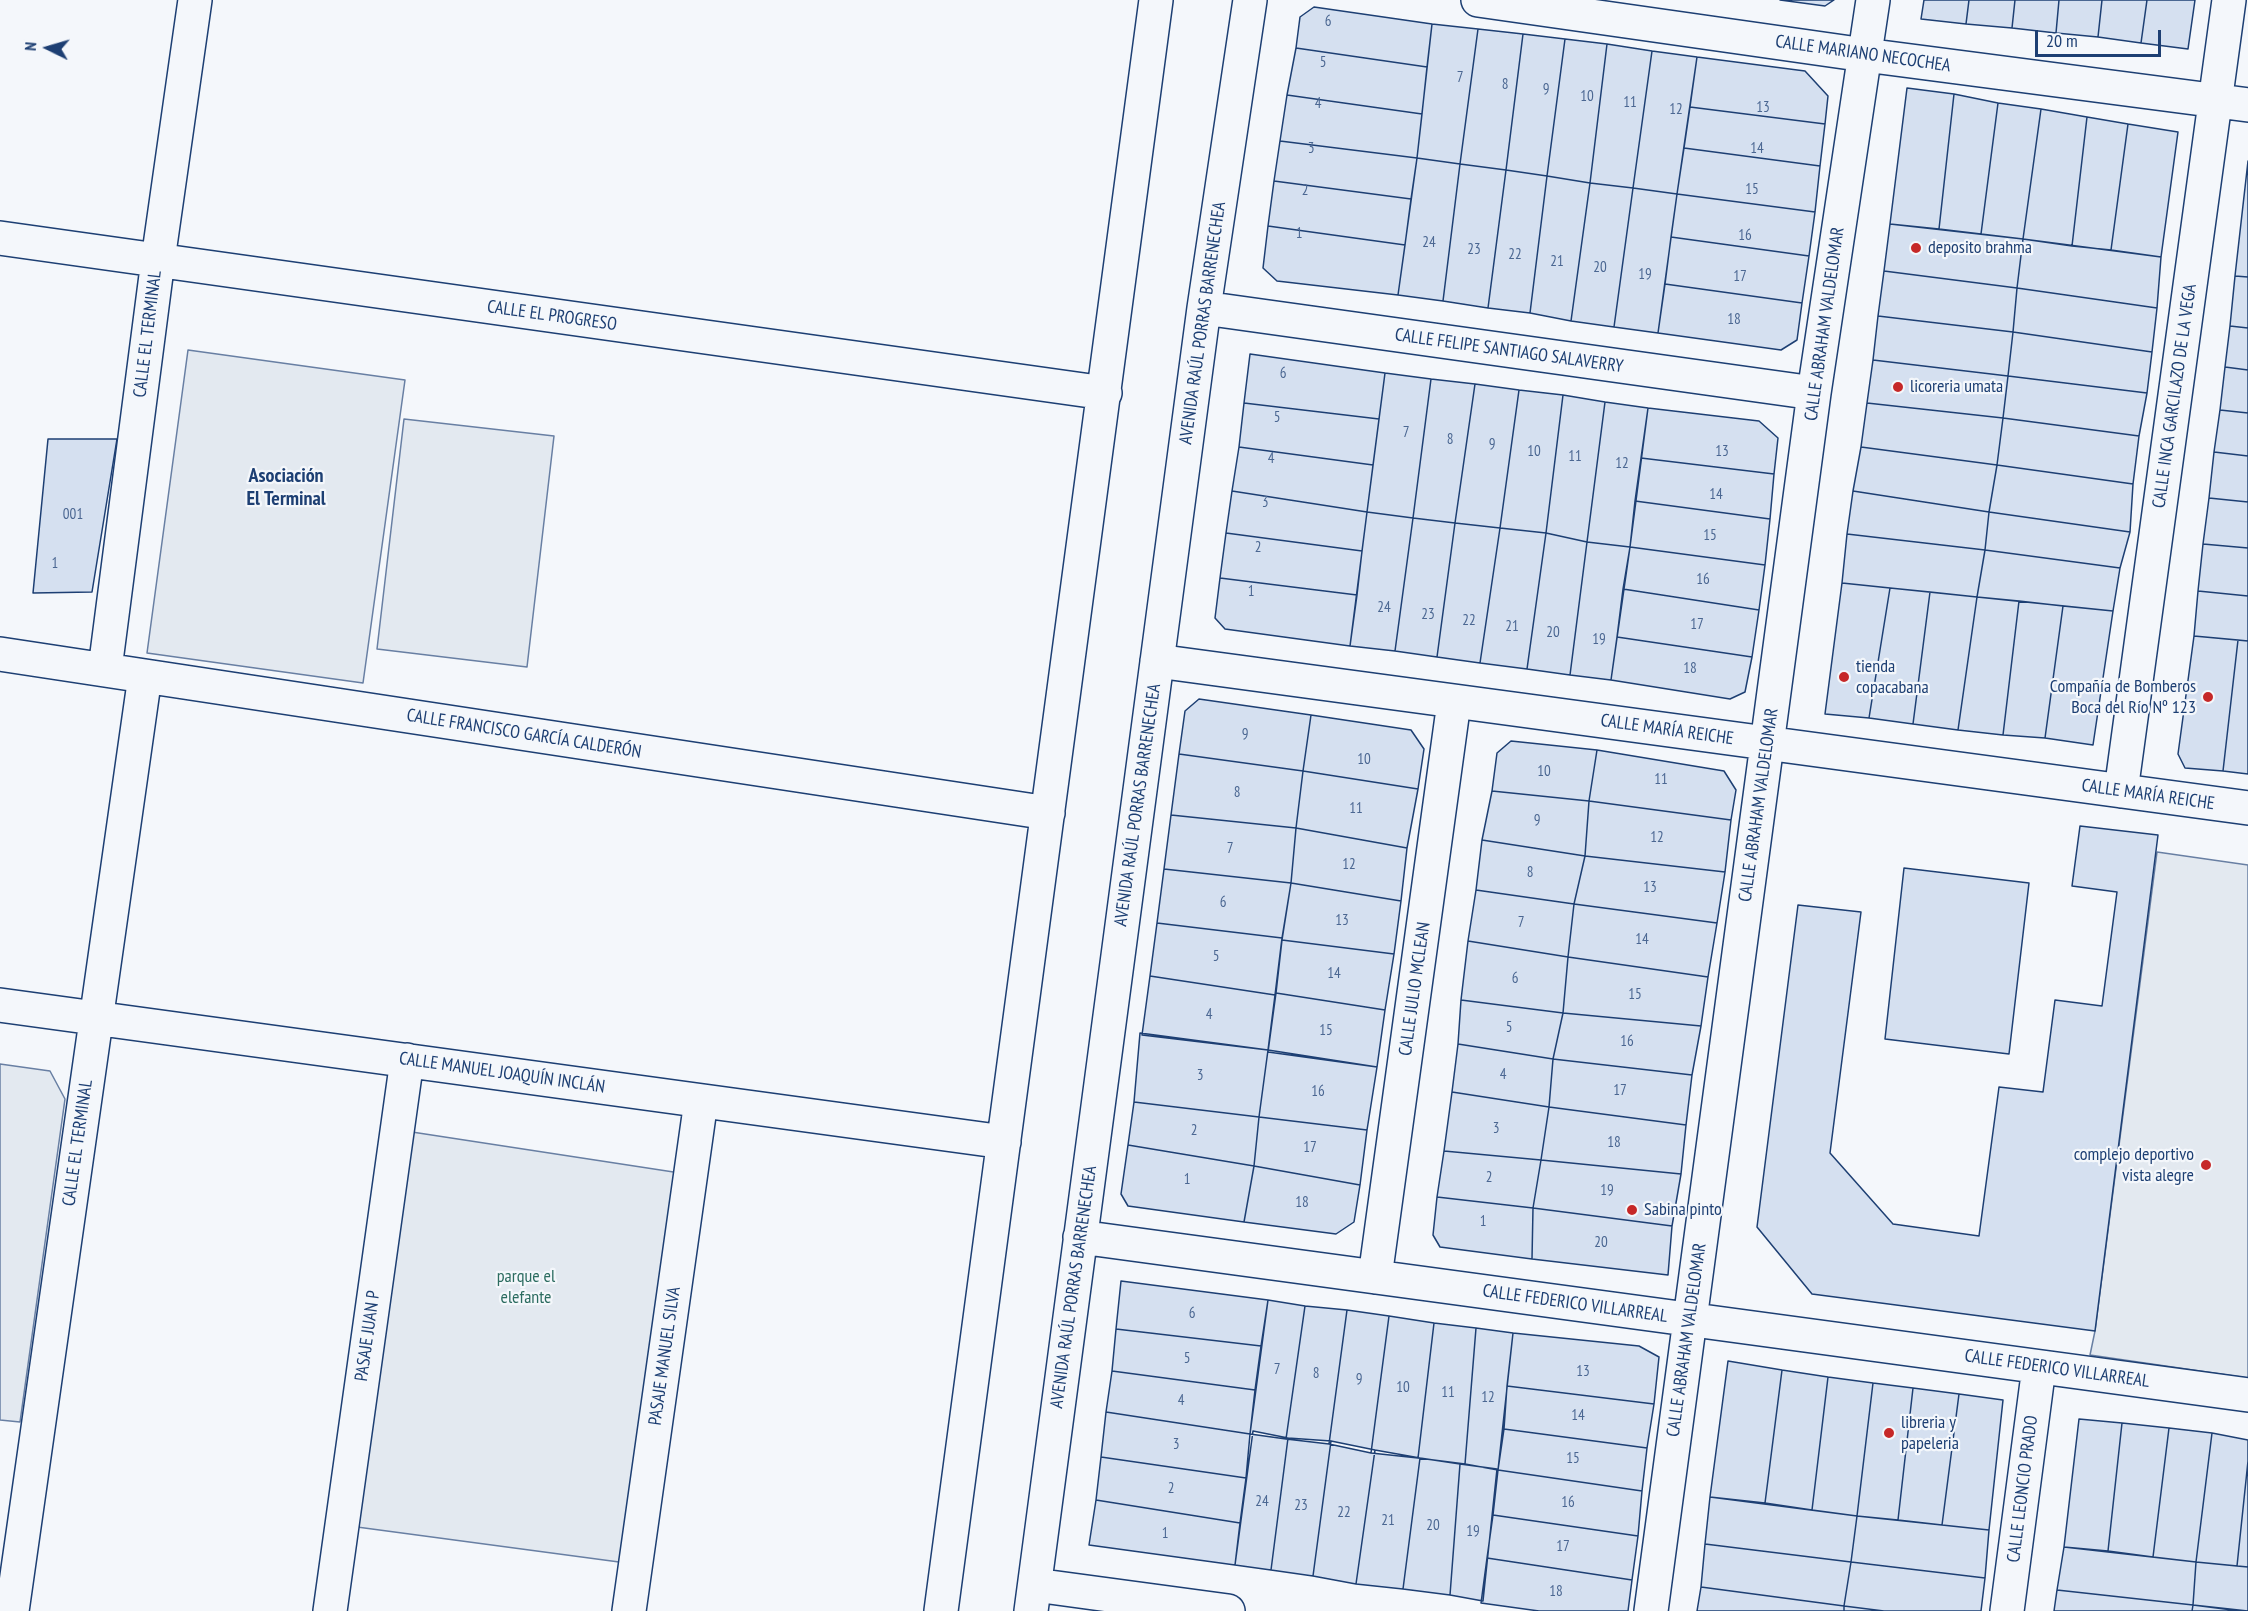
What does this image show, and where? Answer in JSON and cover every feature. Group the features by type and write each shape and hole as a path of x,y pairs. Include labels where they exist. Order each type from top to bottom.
{"street":[{"name":"CALLE EL TERMINAL","path":"105,669 158,260 195,0"},
{"path":"941,1611 1156,0"},
{"name":"AVENIDA RAÚL PORRAS BARRENECHEA","path":"1033,1598 1204,308 1250,0"},
{"name":"CALLE MARIANO NECOCHEA","path":"1478,0 1865,55 2248,105"},
{"name":"CALLE ABRAHAM VALDELOMAR","path":"1651,1611 1814,393 1873,0"},
{"name":"CALLE INCA GARCILAZO DE LA VEGA","path":"2121,791 2229,0"},
{"name":"CALLE EL PROGRESO","path":"0,238 1105,393"},
{"name":"CALLE FELIPE SANTIAGO SALAVERRY","path":"1204,308 1814,393"},
{"name":"CALLE FRANCISCO GARCÍA CALDERÓN","path":"0,654 1048,813"},
{"name":"CALLE MARÍA REICHE","path":"1157,661 2248,808"},
{"name":"CALLE EL TERMINAL","path":"12,1611 145,676"},
{"name":"CALLE JULIO MCLEAN","path":"1375,1277 1454,702"},
{"name":"CALLE MANUEL JOAQUÍN INCLÁN","path":"0,1005 1004,1142"},
{"name":"PASAJE JUAN P","path":"330,1611 407,1060"},
{"name":"PASAJE MANUEL SILVA","path":"629,1611 701,1101"},
{"name":"CALLE FEDERICO VILLARREAL","path":"1080,1237 2248,1395"},
{"name":"CALLE LEONCIO PRADO","path":"2007,1611 2039,1366"},
{"path":"1033,1598 1228,1611"}],"green space":[{"path":"188,350 405,380 363,683 147,653"},
{"path":"404,419 554,436 527,667 377,649"},
{"path":"2157,852 2248,865 2248,1378 2090,1355"},
{"path":"0,1064 50,1071 65,1099 20,1422 0,1420"},
{"name":"parque el elefante","path":"412,1132 680,1173 619,1562 357,1527"}],"building":[{"path":"1780,0 1834,0 1825,6"},
{"path":"1924,0 1969,0 1966,24 1921,19"},
{"path":"1969,0 2015,0 2012,28 1966,24"},
{"path":"2015,0 2059,0 2056,33 2012,28"},
{"path":"2059,0 2102,0 2098,37 2056,33"},
{"path":"2102,0 2147,0 2141,43 2098,37"},
{"path":"2147,0 2195,0 2188,49 2141,43"},
{"path":"1314,7 1432,24 1427,67 1296,48 1300,17"},
{"path":"1432,24 1478,29 1460,164 1417,158"},
{"path":"1478,29 1523,34 1506,170 1460,164"},
{"path":"1523,34 1565,39 1547,176 1506,170"},
{"path":"1565,39 1607,44 1590,183 1547,176"},
{"path":"1607,44 1652,51 1633,188 1590,183"},
{"path":"1296,48 1427,67 1422,114 1287,95"},
{"path":"1652,51 1697,57 1677,194 1633,188"},
{"path":"1697,57 1805,71 1828,96 1825,124 1690,107"},
{"path":"1907,88 1954,94 1939,229 1890,224"},
{"path":"1954,94 1998,103 1981,234 1939,229"},
{"path":"1287,95 1422,114 1417,158 1280,141"},
{"path":"1998,103 2041,109 2023,239 1981,234"},
{"path":"1690,107 1825,124 1820,166 1684,148"},
{"path":"2041,109 2087,117 2072,246 2023,239"},
{"path":"2087,117 2128,124 2111,250 2072,246"},
{"path":"2128,124 2178,132 2161,257 2111,250"},
{"path":"1280,141 1417,158 1411,199 1274,181"},
{"path":"1684,148 1820,166 1815,212 1677,194"},
{"path":"1417,158 1460,164 1443,301 1398,295"},
{"path":"2248,161 2248,277 2235,276"},
{"path":"1460,164 1506,170 1488,308 1443,301"},
{"path":"1506,170 1547,176 1530,313 1488,308"},
{"path":"1547,176 1590,183 1571,321 1530,313"},
{"path":"1274,181 1411,199 1405,245 1268,226"},
{"path":"1590,183 1633,188 1614,327 1571,321"},
{"path":"1633,188 1677,194 1658,333 1614,327"},
{"path":"1677,194 1815,212 1809,256 1671,237"},
{"path":"1890,224 2023,239 2017,288 1884,271"},
{"path":"1268,226 1405,245 1398,295 1277,281 1263,268"},
{"path":"1671,237 1809,256 1802,303 1665,284"},
{"path":"2023,239 2161,257 2157,308 2017,288"},
{"path":"1884,271 2017,288 2013,332 1878,316"},
{"path":"2235,276 2248,277 2248,328 2230,326"},
{"path":"1665,284 1802,303 1797,340 1781,350 1658,333"},
{"path":"2017,288 2157,308 2152,352 2013,332"},
{"path":"1878,316 2013,332 2008,376 1873,360"},
{"path":"2230,326 2248,328 2248,370 2225,367"},
{"path":"2013,332 2152,352 2147,393 2008,376"},
{"path":"1250,354 1385,373 1379,419 1244,403"},
{"path":"1873,360 2008,376 2003,418 1867,403"},
{"path":"2225,367 2248,370 2248,413 2220,410"},
{"path":"1385,373 1431,379 1413,518 1367,512"},
{"path":"2008,376 2147,393 2139,436 2003,418"},
{"path":"1431,379 1475,384 1455,523 1413,518"},
{"path":"1475,384 1519,390 1500,528 1455,523"},
{"path":"1519,390 1563,395 1546,533 1500,528"},
{"path":"1563,395 1605,402 1587,542 1546,533"},
{"path":"1605,402 1648,408 1630,547 1587,542"},
{"path":"1244,403 1379,419 1373,465 1239,447"},
{"path":"1867,403 2003,418 1997,465 1861,447"},
{"path":"1648,408 1759,421 1778,438 1774,474 1641,458"},
{"path":"2220,410 2248,413 2248,456 2214,452"},
{"path":"2003,418 2139,436 2133,484 1997,465"},
{"path":"48,439 117,439 92,592 33,593"},
{"path":"1239,447 1373,465 1367,512 1232,491"},
{"path":"1861,447 1997,465 1989,512 1853,491"},
{"path":"2214,452 2248,456 2248,502 2209,498"},
{"path":"1641,458 1774,474 1770,519 1635,501"},
{"path":"1997,465 2133,484 2130,532 1989,512"},
{"path":"1232,491 1367,512 1362,551 1226,533"},
{"path":"1853,491 1989,512 1985,550 1847,534"},
{"path":"2209,498 2248,502 2248,548 2203,544"},
{"path":"1635,501 1770,519 1765,565 1630,547"},
{"path":"1367,512 1413,518 1395,651 1350,646"},
{"path":"1989,512 2130,532 2120,568 1985,550"},
{"path":"1413,518 1455,523 1437,657 1395,651"},
{"path":"1455,523 1500,528 1480,663 1437,657"},
{"path":"1500,528 1546,533 1527,669 1480,663"},
{"path":"1226,533 1362,551 1357,595 1220,578"},
{"path":"1546,533 1587,542 1570,675 1527,669"},
{"path":"1847,534 1985,550 1977,597 1842,583"},
{"path":"1587,542 1630,547 1611,680 1570,675"},
{"path":"2203,544 2248,548 2248,596 2198,591"},
{"path":"1630,547 1765,565 1759,610 1623,589"},
{"path":"1985,550 2120,568 2113,611 1977,597"},
{"path":"1220,578 1357,595 1350,646 1225,629 1215,618"},
{"path":"1842,583 1890,588 1869,718 1825,714"},
{"path":"1890,588 1930,592 1913,724 1869,718"},
{"path":"1623,589 1759,610 1752,657 1617,637"},
{"path":"2198,591 2248,596 2248,641 2194,636"},
{"path":"1930,592 1977,597 1958,730 1913,724"},
{"path":"1977,597 2019,601 2003,735 1958,730"},
{"path":"2019,601 2063,606 2045,738 2003,735"},
{"path":"2063,606 2113,611 2093,745 2045,738"},
{"name":"Compañía de Bomberos Boca del Río Nº 123","path":"2194,636 2238,640 2223,771 2185,768 2178,754"},
{"path":"1617,637 1752,657 1745,692 1730,699 1611,680"},
{"path":"2238,640 2248,641 2248,774 2223,771"},
{"path":"1199,699 1311,715 1303,771 1179,754 1185,711"},
{"path":"1311,715 1411,730 1424,749 1418,789 1303,771"},
{"path":"1511,741 1597,750 1589,801 1492,791 1497,753"},
{"path":"1597,750 1724,771 1736,790 1731,820 1589,801"},
{"path":"1179,754 1303,771 1296,828 1171,815"},
{"path":"1303,771 1418,789 1407,848 1296,828"},
{"path":"1492,791 1589,801 1585,856 1482,840"},
{"path":"1589,801 1731,820 1725,872 1585,856"},
{"path":"1171,815 1296,828 1291,883 1164,869"},
{"path":"2080,826 2158,835 2095,1331 1812,1294 1757,1227 1798,905 1861,912 1830,1153 1893,1224 1979,1236 1999,1087 2043,1092 2055,1000 2102,1006 2117,892 2072,886"},
{"path":"1296,828 1407,848 1401,901 1291,883"},
{"path":"1482,840 1585,856 1574,904 1476,890"},
{"path":"1585,856 1725,872 1717,923 1574,904"},
{"path":"1904,868 2029,883 2009,1054 1885,1039"},
{"path":"1164,869 1291,883 1282,938 1157,923"},
{"path":"1291,883 1401,901 1394,954 1282,940"},
{"path":"1476,890 1574,904 1568,957 1468,941"},
{"path":"1574,904 1717,923 1708,977 1568,957"},
{"path":"1157,923 1282,938 1275,995 1150,976"},
{"path":"1282,940 1394,954 1385,1010 1276,993"},
{"path":"1468,941 1568,957 1563,1013 1461,1000"},
{"path":"1568,957 1708,977 1701,1026 1563,1013"},
{"path":"1150,976 1275,995 1268,1050 1142,1035"},
{"path":"1276,993 1385,1010 1377,1067 1268,1052"},
{"path":"1461,1000 1563,1013 1553,1059 1458,1044"},
{"path":"1563,1013 1701,1026 1692,1075 1553,1059"},
{"path":"1140,1033 1268,1050 1259,1117 1134,1102"},
{"path":"1458,1044 1553,1059 1549,1107 1452,1092"},
{"path":"1268,1050 1377,1067 1367,1130 1259,1117"},
{"path":"1553,1059 1692,1075 1686,1125 1549,1107"},
{"path":"1452,1092 1549,1107 1541,1160 1444,1151"},
{"path":"1134,1102 1259,1117 1254,1166 1128,1145"},
{"path":"1549,1107 1686,1125 1681,1174 1541,1160"},
{"path":"1259,1117 1367,1130 1360,1185 1254,1166"},
{"path":"1128,1145 1254,1166 1244,1222 1128,1206 1121,1194"},
{"path":"1444,1151 1541,1160 1533,1208 1437,1197"},
{"path":"1541,1160 1681,1174 1672,1226 1533,1208"},
{"path":"1254,1166 1360,1185 1354,1222 1336,1234 1244,1222"},
{"path":"1437,1197 1533,1208 1532,1259 1440,1247 1433,1235"},
{"path":"1533,1208 1672,1226 1668,1275 1532,1259"},
{"path":"1121,1281 1268,1300 1261,1346 1116,1329"},
{"path":"1268,1300 1305,1306 1286,1439 1250,1434"},
{"path":"1305,1306 1347,1310 1329,1444 1286,1439"},
{"path":"1347,1310 1389,1316 1371,1453 1329,1444"},
{"path":"1389,1316 1434,1323 1418,1458 1371,1453"},
{"path":"1434,1323 1476,1328 1465,1464 1418,1458"},
{"path":"1476,1328 1513,1333 1498,1470 1465,1464"},
{"path":"1116,1329 1261,1346 1255,1390 1112,1371"},
{"path":"1513,1333 1639,1346 1659,1357 1654,1404 1507,1386"},
{"path":"1728,1361 1782,1370 1765,1503 1710,1497"},
{"path":"1782,1370 1828,1377 1812,1510 1765,1503"},
{"path":"1112,1371 1255,1390 1250,1434 1106,1412"},
{"path":"1828,1377 1873,1383 1857,1516 1812,1510"},
{"path":"1873,1383 1913,1388 1898,1520 1857,1516"},
{"path":"1507,1386 1654,1404 1647,1448 1504,1429"},
{"path":"1913,1388 1959,1394 1942,1525 1898,1520"},
{"path":"1959,1394 2003,1400 1989,1530 1942,1525"},
{"path":"1106,1412 1250,1434 1246,1478 1101,1457"},
{"path":"2079,1419 2122,1423 2108,1551 2064,1547"},
{"path":"2122,1423 2169,1428 2153,1557 2108,1551"},
{"path":"2169,1428 2212,1433 2196,1562 2153,1557"},
{"path":"1504,1429 1647,1448 1642,1491 1498,1470"},
{"path":"1253,1431 1288,1438 1271,1570 1235,1565"},
{"path":"2212,1433 2248,1440 2248,1461 2237,1566 2196,1562"},
{"path":"1288,1438 1331,1441 1313,1576 1271,1570"},
{"path":"1331,1441 1375,1450 1356,1584 1313,1576"},
{"path":"1375,1450 1420,1458 1403,1589 1356,1584"},
{"path":"1101,1457 1246,1478 1240,1523 1096,1500"},
{"path":"1420,1458 1460,1464 1450,1595 1403,1589"},
{"path":"2248,1461 2248,1567 2237,1566"},
{"path":"1460,1464 1497,1469 1483,1601 1450,1595"},
{"path":"1498,1470 1642,1491 1638,1536 1493,1515"},
{"path":"1710,1497 1857,1516 1851,1562 1705,1544"},
{"path":"1096,1500 1240,1523 1235,1565 1089,1545"},
{"path":"1493,1515 1638,1536 1632,1580 1487,1558"},
{"path":"1857,1516 1989,1530 1985,1578 1851,1562"},
{"path":"1705,1544 1851,1562 1844,1606 1701,1587"},
{"path":"2064,1547 2196,1562 2193,1605 2057,1590"},
{"path":"1487,1558 1632,1580 1628,1611 1539,1611 1481,1603"},
{"path":"1851,1562 1985,1578 1981,1611 1884,1611 1844,1606"},
{"path":"2196,1562 2248,1567 2248,1611 2193,1605"},
{"path":"1701,1587 1844,1606 1844,1611 1697,1611"},
{"path":"2057,1590 2193,1605 2192,1611 2054,1611"},
{"path":"2193,1605 2240,1611 2192,1611"},
{"path":"1844,1606 1884,1611 1844,1611"}],"place":[{"name":"deposito brahma","path":"1916,248"},
{"name":"licoreria umata","path":"1898,387"},
{"name":"tienda copacabana","path":"1844,677"},
{"name":"Compañía de Bomberos Boca del Río Nº 123","path":"2208,697"},
{"name":"complejo deportivo vista alegre","path":"2206,1165"},
{"name":"Sabina pinto","path":"1632,1210"},
{"name":"libreria y papeleria","path":"1889,1433"}],"district":[{"name":"Asociación El Terminal","path":"286,488"}]}
